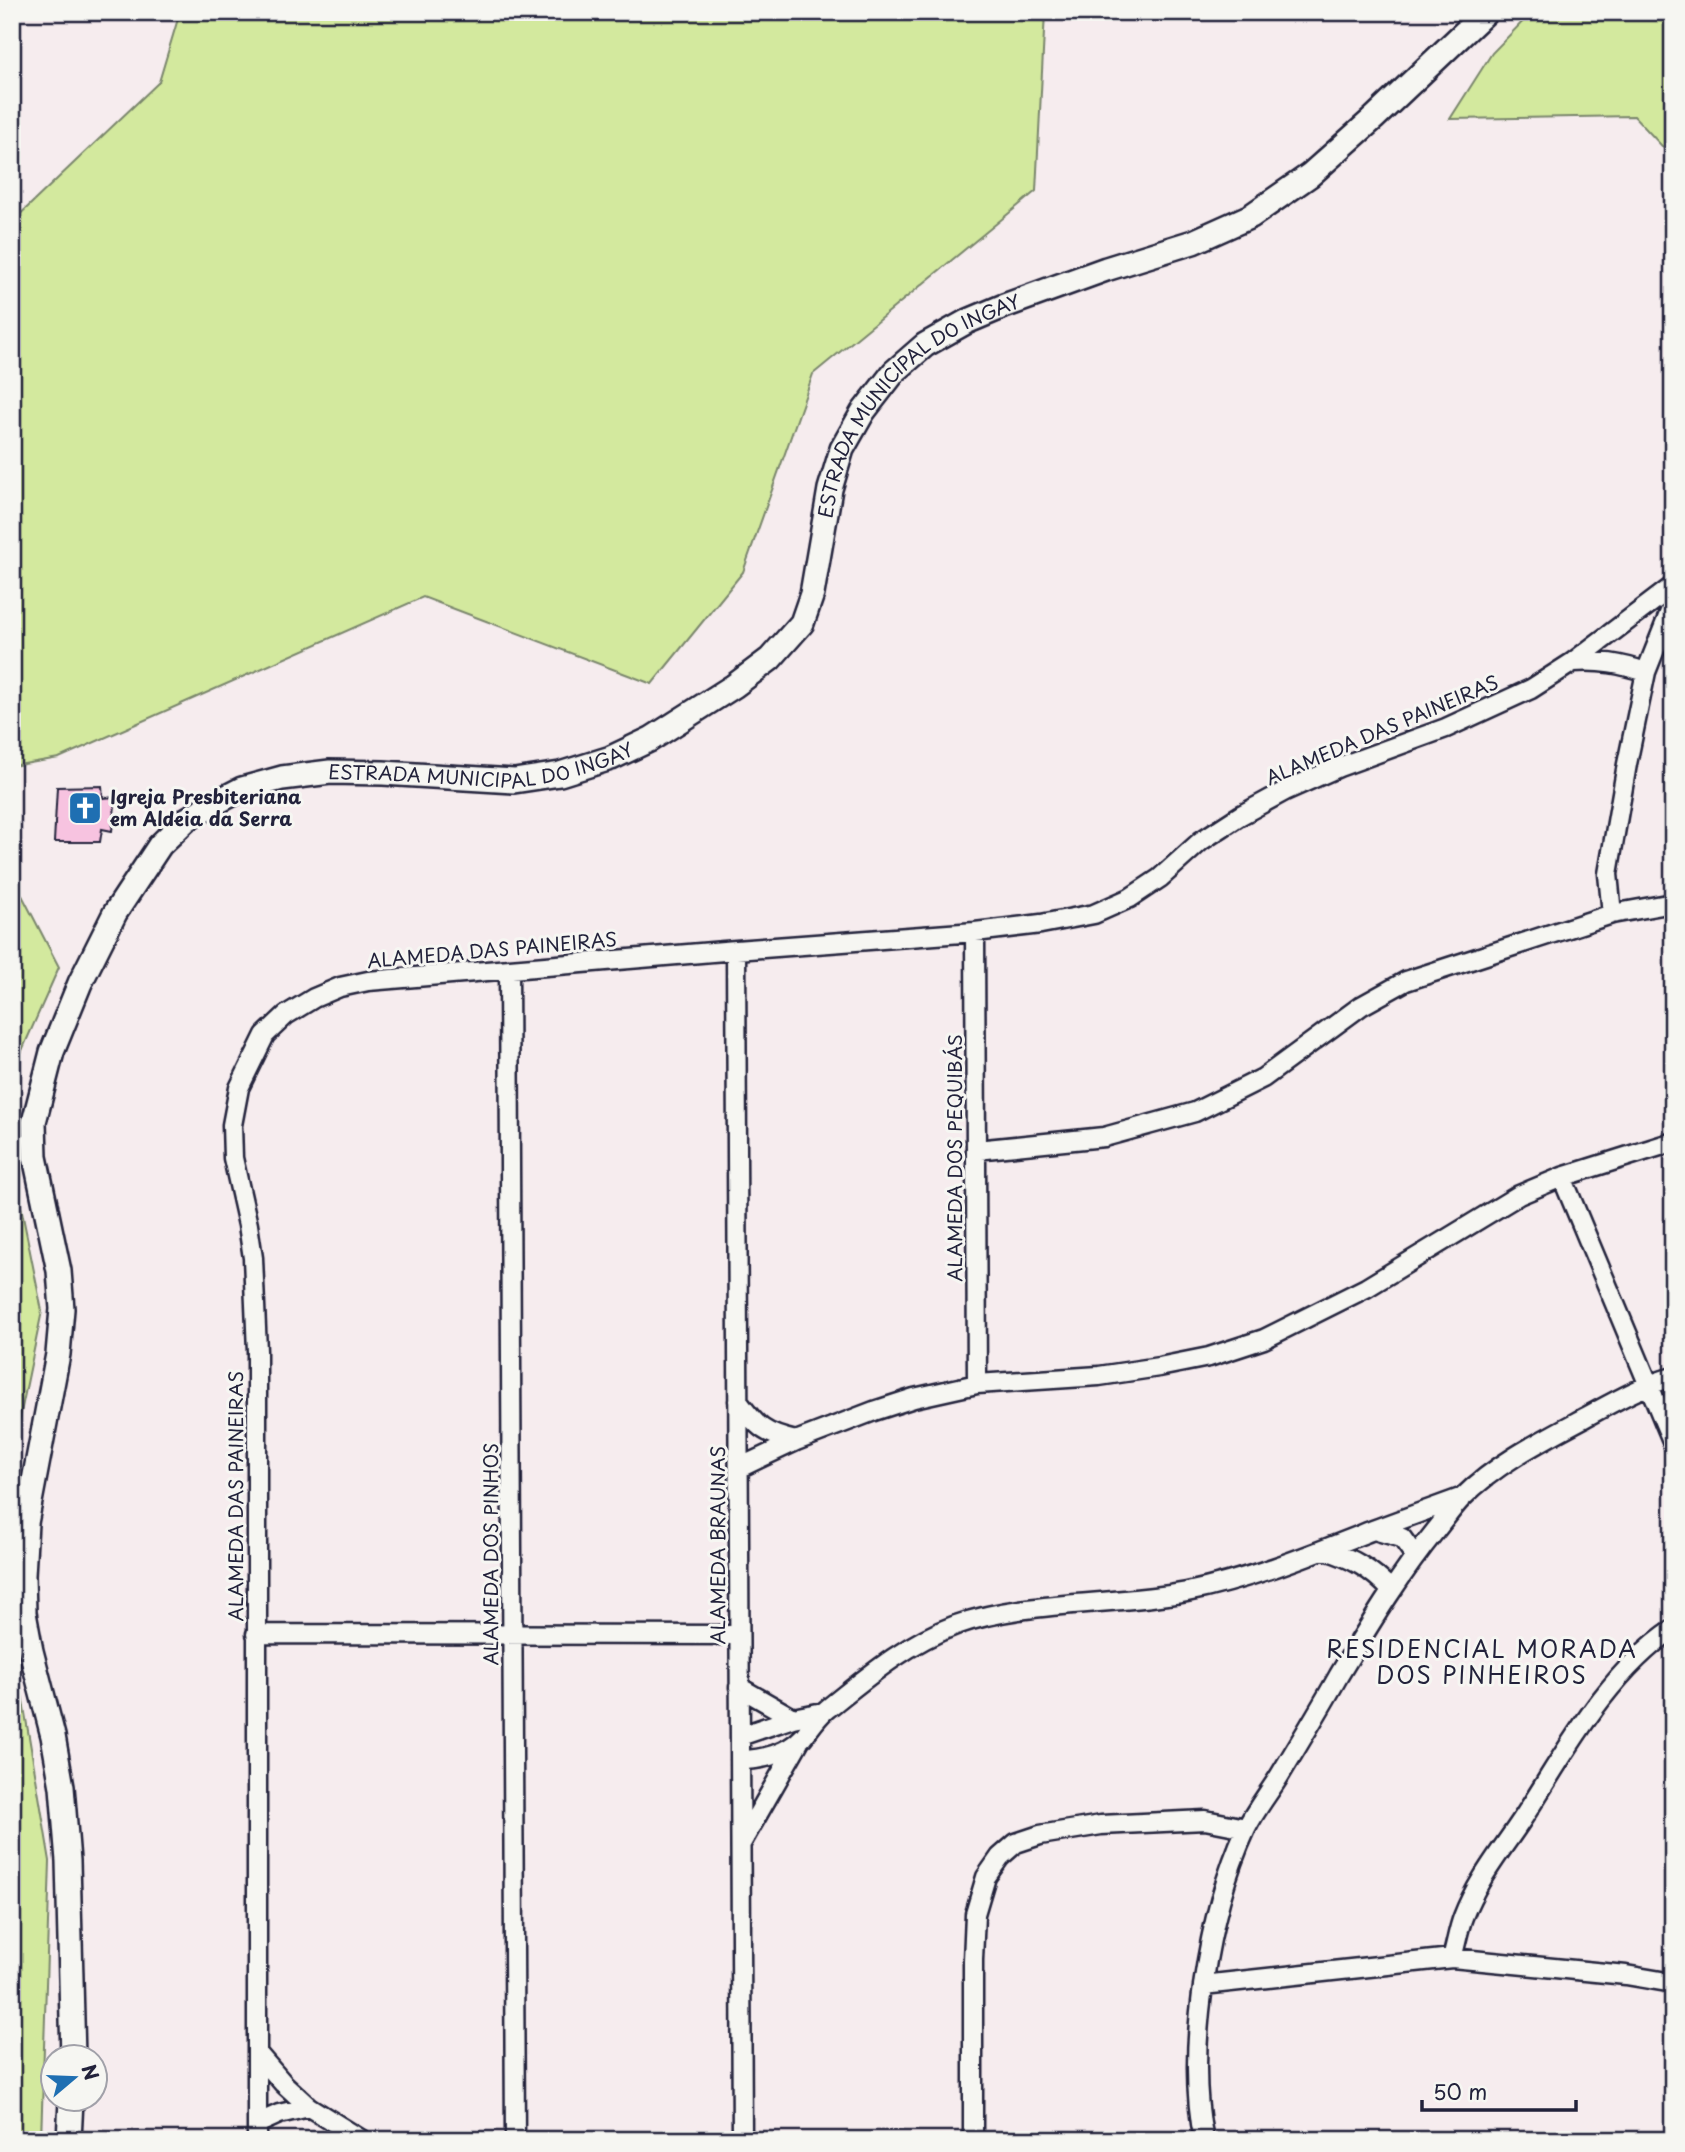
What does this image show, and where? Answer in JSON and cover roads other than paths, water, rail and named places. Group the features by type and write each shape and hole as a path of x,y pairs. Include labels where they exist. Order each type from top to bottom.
{"street":[{"name":"ESTRADA MUNICIPAL DO INGAY","path":"73,2044 68,1861 62,1787 24,1613 26,1523 56,1367 62,1309 59,1271 34,1157 34,1122 52,1052 80,983 115,913 160,845 186,820 209,806 242,789 282,778 330,772 514,781 560,774 611,758 662,732 734,686 770,659 802,623 812,594 830,489 842,450 863,412 894,372 925,345 966,322 1106,269 1194,242 1251,216 1310,175 1485,12"},
{"name":"ALAMEDA DAS PAINEIRAS","path":"257,2132 257,1351 253,1258 233,1158 232,1125 239,1088 265,1035 286,1015 314,998 340,987 368,981 975,932 1041,925 1094,914 1160,878 1201,841 1285,791 1339,767 1446,728 1531,689 1573,662 1673,586"},
{"path":"1612,914 1608,874 1616,823 1646,672 1673,604"},
{"path":"1633,616 1649,623 1661,634"},
{"path":"1573,662 1622,664 1646,672"},
{"path":"976,1150 1104,1138 1195,1112 1263,1078 1361,1006 1406,981 1612,914 1673,903"},
{"name":"ALAMEDA DOS PEQUIBÁS","path":"975,932 977,1384"},
{"name":"ALAMEDA BRAUNAS","path":"736,950 741,2140"},
{"name":"ALAMEDA DOS PINHOS","path":"509,969 515,2140"},
{"path":"739,1468 796,1441 915,1398 977,1384 1100,1376 1160,1367 1209,1357 1264,1339 1366,1288 1519,1195 1562,1177 1673,1142"},
{"path":"1562,1177 1673,1443"},
{"path":"1204,2140 1200,2124 1197,2048 1203,1985 1219,1905 1246,1828 1391,1590 1463,1497 1506,1463 1649,1384 1673,1377"},
{"path":"738,1401 753,1422 773,1436 796,1441"},
{"path":"740,1845 800,1740 823,1712 880,1667 911,1647 955,1626 993,1615 1190,1591 1325,1550 1463,1497"},
{"path":"1374,1530 1402,1538 1415,1556"},
{"path":"1325,1550 1357,1562 1391,1590"},
{"path":"1452,1958 1463,1917 1477,1888 1577,1734 1637,1657 1673,1629"},
{"path":"256,1634 739,1635"},
{"path":"739,1687 793,1718"},
{"path":"740,1736 793,1718 823,1712"},
{"path":"740,1760 773,1756 800,1740"},
{"path":"973,2140 975,1914 986,1877 1000,1857 1016,1843 1040,1835 1101,1825 1205,1820 1246,1828"},
{"path":"1203,1985 1452,1958 1626,1975 1673,1983"},
{"path":"258,2054 309,2107 362,2140"},
{"path":"257,2132 279,2114 309,2107"},
{"path":"69,2140 70,2114"}],"place":[{"name":"Igreja Presbiteriana em Aldeia da Serra","path":"85,808"}],"district":[{"name":"RESIDENCIAL MORADA DOS PINHEIROS","path":"1482,1663"}]}
